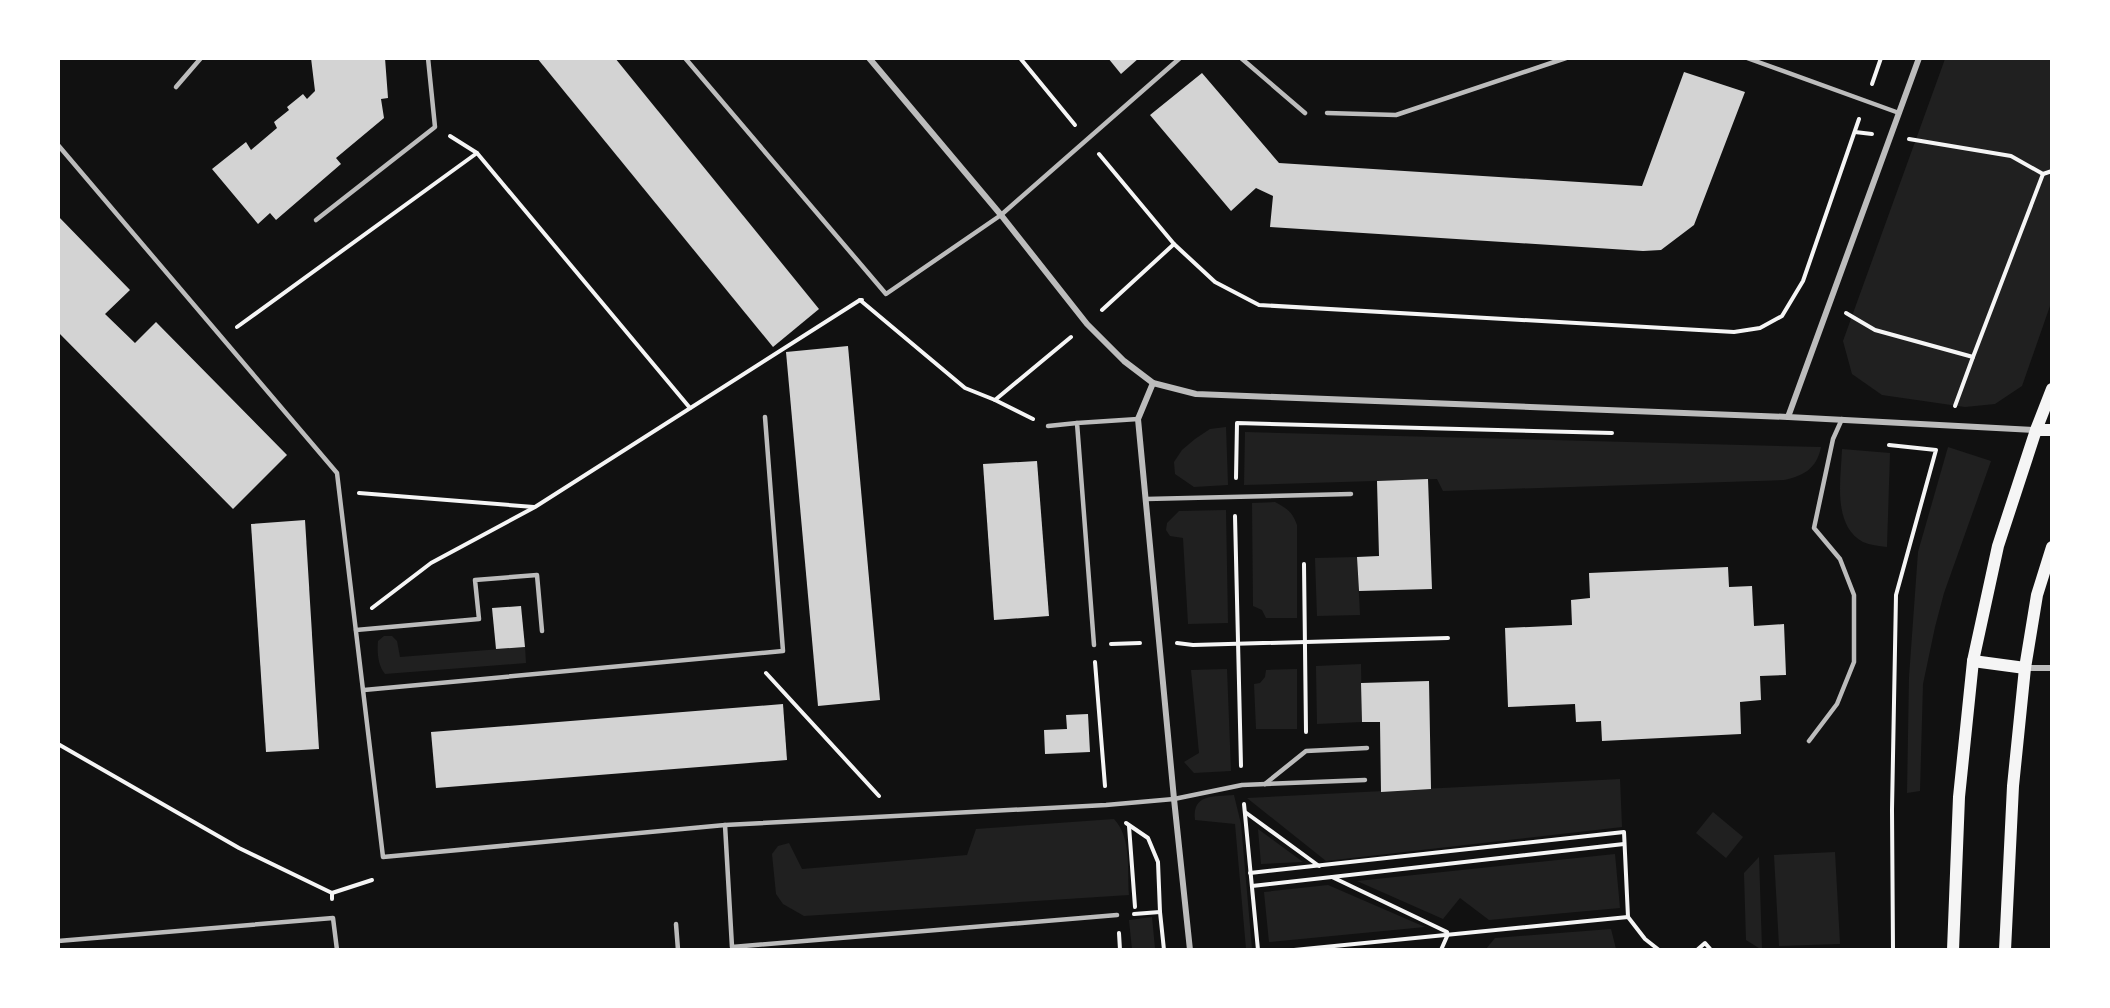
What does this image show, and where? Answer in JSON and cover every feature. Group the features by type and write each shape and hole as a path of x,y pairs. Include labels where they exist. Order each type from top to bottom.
{"main road":[{"path":"1953,950 1959,797 1973,661 1998,546 2052,389"},
{"path":"2036,430 2052,430"},
{"path":"2005,950 2013,786 2025,668 2037,595 2052,547"},
{"path":"1973,661 2025,668"}],"street":[{"path":"870,58 1001,215 1087,324 1124,362 1153,383 1196,394 1842,419 2036,430"},
{"path":"1788,417 1919,58"},
{"path":"1153,383 1138,419 1190,950"},
{"path":"2025,668 2052,668"}],"lane":[{"path":"316,220 435,127 428,58"},
{"path":"685,58 886,294 1001,215 1180,58"},
{"path":"1241,58 1305,113"},
{"path":"1327,113 1396,115 1566,58"},
{"path":"1747,58 1899,113"},
{"path":"176,87 197,60"},
{"path":"58,145 337,473 383,856 725,825 1106,805 1174,799 1242,785 1365,780"},
{"path":"364,690 783,651 765,417"},
{"path":"1048,426 1138,419"},
{"path":"1809,741 1837,704 1854,663 1854,596 1840,559 1814,528 1833,439 1842,419"},
{"path":"1077,423 1094,645"},
{"path":"1146,499 1351,494"},
{"path":"356,630 478,618 475,580 537,575 542,631"},
{"path":"1265,784 1306,751 1367,748"},
{"path":"725,825 732,948 1117,915"},
{"path":"58,941 333,918 337,950"},
{"path":"676,924 678,950"}],"path":[{"path":"1020,58 1174,244 1215,282 1259,305 1734,332 1760,328 1782,316 1803,281 1881,58"},
{"path":"435,127 477,153 690,408"},
{"path":"1855,132 2011,156 2043,174 2052,171"},
{"path":"222,338 477,153"},
{"path":"1893,950 1892,810 1896,594 1936,450 1948,425 2043,174"},
{"path":"1803,281 1830,303 1875,330 1973,357"},
{"path":"355,621 430,564 535,507 860,300 886,294"},
{"path":"860,300 965,388 995,400"},
{"path":"1241,755 1235,496 1237,423 1618,433"},
{"path":"1879,444 1936,450"},
{"path":"339,492 535,507"},
{"path":"1304,564 1306,751"},
{"path":"1164,950 1158,862 1148,838 1129,826 1119,813 1106,805 1094,645 1159,642 1193,645 1448,638"},
{"path":"748,654 879,796"},
{"path":"58,744 239,849 332,893 372,880"},
{"path":"1242,785 1258,950"},
{"path":"1245,811 1320,867"},
{"path":"1129,826 1136,914 1160,912"},
{"path":"1250,873 1624,832 1628,917 1645,939 1659,950"},
{"path":"1252,886 1624,844"},
{"path":"1331,876 1449,933"},
{"path":"332,893 333,918"},
{"path":"1294,950 1628,917"},
{"path":"1441,950 1449,933"},
{"path":"1697,950 1705,943 1711,950"}],"shaded area":[{"path":"1945,59 2051,59 2051,303 2022,386 1995,404 1965,407 1882,395 1852,374 1843,341"},
{"path":"1226,427 1228,485 1194,487 1175,474 1174,462 1182,450 1210,429"},
{"path":"1245,432 1821,447 1813,466 1798,476 1784,480 1443,491 1437,479 1244,485"},
{"path":"1948,447 1991,461 1944,593 1935,627 1923,684 1920,791 1907,793 1909,677 1918,552"},
{"path":"1842,449 1890,453 1887,547 1863,542 1846,525 1840,500"},
{"path":"1275,502 1289,511 1297,525 1297,618 1266,618 1262,610 1253,606 1252,503"},
{"path":"1226,510 1228,623 1188,624 1183,538 1170,536 1166,530 1167,523 1179,511"},
{"path":"1357,557 1360,615 1317,616 1315,558"},
{"path":"384,636 392,636 397,641 400,657 525,647 526,663 385,674 379,663 378,650 378,641"},
{"path":"1361,664 1362,722 1317,724 1316,666"},
{"path":"1227,669 1231,771 1194,773 1184,762 1199,753 1191,670"},
{"path":"1297,669 1297,729 1256,729 1254,684 1260,683 1265,677 1266,670"},
{"path":"1620,779 1622,827 1326,861 1247,798"},
{"path":"1234,795 1241,824 1252,949 1246,949 1235,824 1195,820 1195,811 1201,801 1206,798"},
{"path":"1713,812 1743,837 1726,858 1696,833"},
{"path":"1114,819 1124,835 1126,845 1129,895 804,916 783,904 776,894 772,854 778,846 789,843 802,869 967,855 976,829"},
{"path":"1258,829 1303,862 1261,864"},
{"path":"1835,852 1840,944 1779,946 1774,855"},
{"path":"1615,854 1620,908 1489,920 1460,898 1443,919 1357,881"},
{"path":"1759,857 1762,950 1746,940 1744,873"},
{"path":"1328,885 1425,927 1269,942 1264,892"},
{"path":"1152,917 1155,949 1132,949 1129,920"},
{"path":"1611,929 1616,949 1486,949 1495,938"}],"building":[{"path":"311,58 385,58 388,98 381,99 384,118 336,158 341,164 276,220 270,213 258,224 212,169 246,142 251,150 277,128 274,122 289,110 287,107 303,94 307,99 315,91"},
{"path":"537,58 615,58 819,309 773,347"},
{"path":"1108,58 1139,58 1121,74"},
{"path":"1684,72 1745,92 1694,225 1661,250 1643,251 1270,227 1273,196 1256,188 1231,211 1150,115 1202,73 1279,163 1642,186"},
{"path":"58,216 130,290 105,314 135,343 156,322 287,455 233,509 58,332"},
{"path":"848,346 880,700 818,706 786,352"},
{"path":"1037,461 1049,616 994,620 983,464"},
{"path":"1428,479 1432,589 1359,591 1357,557 1379,556 1377,481"},
{"path":"305,520 319,749 266,752 251,524"},
{"path":"1728,567 1729,587 1752,586 1754,626 1784,624 1786,675 1760,676 1761,700 1740,702 1741,734 1602,741 1601,721 1576,722 1575,704 1508,707 1505,628 1572,625 1571,600 1590,598 1589,573"},
{"path":"521,606 525,647 496,649 492,608"},
{"path":"1429,681 1431,789 1381,792 1380,722 1362,722 1361,683"},
{"path":"783,704 787,760 436,788 431,732"},
{"path":"1088,714 1090,752 1045,754 1044,730 1067,729 1066,715"}]}
